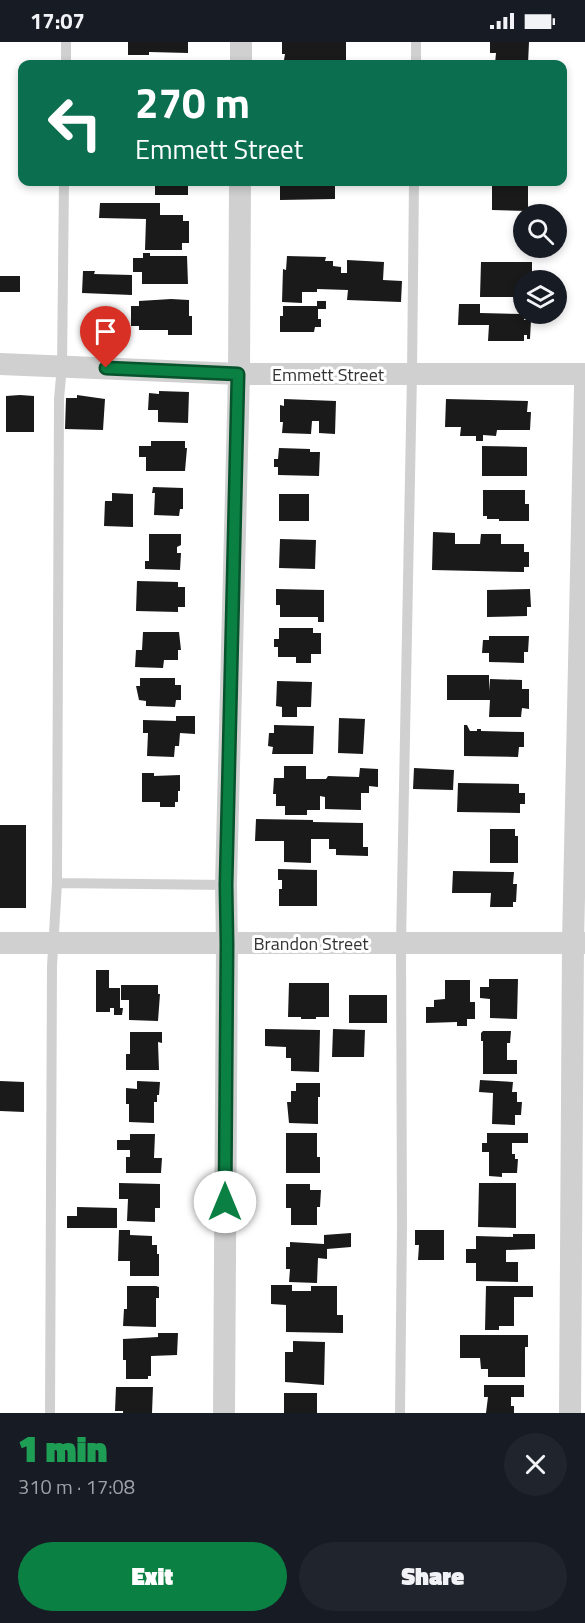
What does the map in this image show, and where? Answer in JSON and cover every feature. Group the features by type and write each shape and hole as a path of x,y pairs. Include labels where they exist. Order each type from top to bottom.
{"street":[{"path":"241,42 241,60"},
{"path":"224,1413 226,885 240,186"},
{"name":"Emmett Street","path":"0,364 238,374 585,374"},
{"path":"570,1413 579,943 585,386"},
{"name":"Brandon Street","path":"0,943 579,943"}],"lane":[{"path":"66,42 66,60"},
{"path":"416,42 416,60"},
{"path":"50,1413 53,943 57,883 58,411 62,366 64,186"},
{"path":"400,1413 401,943 414,186"},
{"path":"57,883 226,885"}],"building":[{"path":"128,42 188,42 188,53 149,52 149,55 128,55"},
{"path":"282,42 346,42 346,60 284,60 285,54 282,54"},
{"path":"490,42 529,42 528,60 495,60 496,53 490,53"},
{"path":"155,186 188,186 188,195 155,195"},
{"path":"280,186 335,186 335,199 280,200"},
{"path":"492,186 528,186 528,204 513,204 513,211 492,210"},
{"path":"100,203 160,203 160,215 183,215 183,221 189,221 189,243 182,243 182,250 145,250 146,219 99,218"},
{"path":"143,253 150,253 150,256 187,256 188,284 142,284 142,272 133,272 133,258 143,258"},
{"path":"287,256 326,257 325,261 333,261 333,266 341,267 341,273 347,273 347,260 384,262 383,280 402,281 401,302 347,300 348,290 317,289 317,292 302,292 302,303 282,302 283,269 286,270"},
{"path":"481,262 532,262 532,270 513,270 513,297 480,297"},
{"path":"83,271 95,271 94,274 132,275 132,295 82,293"},
{"path":"0,276 20,276 20,292 0,292"},
{"path":"189,300 192,335 168,335 168,330 139,330 139,326 131,326 131,306 139,306 139,301"},
{"path":"317,301 326,301 326,309 318,309 321,327 315,327 314,332 280,332 280,316 283,316 283,306 317,306"},
{"path":"459,304 480,304 480,313 513,314 513,324 531,324 530,339 524,335 524,341 488,341 489,325 458,325"},
{"path":"159,391 189,392 188,423 158,422 158,410 148,410 149,393 159,394"},
{"path":"77,395 105,399 103,430 65,429 66,398 77,398"},
{"path":"6,396 34,396 34,432 6,432"},
{"path":"284,399 336,401 335,434 319,433 319,421 312,421 311,434 282,433 280,405 284,406"},
{"path":"446,399 528,401 527,412 531,412 530,430 497,430 496,436 483,435 483,441 476,441 476,436 460,436 461,427 445,427"},
{"path":"151,441 185,441 185,448 187,448 185,471 146,471 146,457 139,457 139,446 151,446"},
{"path":"482,446 527,447 527,476 482,476"},
{"path":"279,448 310,449 310,452 320,452 319,476 278,475 278,467 274,467 274,459 278,459"},
{"path":"153,487 183,488 183,509 180,509 179,516 154,515"},
{"path":"483,490 525,490 525,504 529,504 529,521 487,519 487,516 483,516"},
{"path":"112,493 133,494 133,527 104,526 105,501 112,501"},
{"path":"279,494 309,494 309,521 279,521"},
{"path":"433,532 455,533 455,544 480,544 481,534 501,534 501,544 524,544 524,552 529,552 529,567 524,567 524,572 432,570"},
{"path":"149,534 181,534 181,545 177,547 177,553 181,553 180,570 145,569 145,561 149,561"},
{"path":"280,539 316,540 315,569 279,568"},
{"path":"137,581 178,582 178,587 185,587 185,607 178,607 178,612 136,611"},
{"path":"276,589 324,590 324,622 318,622 318,617 280,617 280,605 276,605"},
{"path":"530,589 531,607 527,607 527,616 487,617 487,590"},
{"path":"279,628 313,628 313,633 321,633 321,654 311,654 311,663 296,663 296,657 278,657 278,647 274,647 274,639 279,639"},
{"path":"143,632 179,632 181,650 178,650 178,660 164,660 163,668 135,667 136,650 142,650"},
{"path":"489,636 529,636 528,652 524,652 524,663 489,662 489,653 482,653 483,640 489,640"},
{"path":"447,675 489,675 489,691 490,679 522,680 522,689 529,689 529,709 522,708 521,717 489,717 490,700 447,700"},
{"path":"140,678 175,678 175,685 181,685 181,700 176,700 175,707 146,706 146,701 139,700 136,686 140,686"},
{"path":"277,681 312,682 311,707 297,707 297,717 282,717 282,707 276,706"},
{"path":"176,716 195,716 195,734 180,733 179,746 175,746 174,757 147,756 148,733 143,733 143,720 176,721"},
{"path":"339,718 365,719 363,754 338,753"},
{"path":"274,725 314,726 313,754 272,754 273,747 268,746 269,733 274,733"},
{"path":"464,725 467,725 470,731 481,729 481,731 524,732 524,747 519,747 518,757 464,756"},
{"path":"284,766 306,766 306,779 326,779 328,776 359,777 360,768 378,769 378,787 369,786 369,793 361,793 361,810 325,809 325,797 320,796 320,810 307,810 307,815 285,815 285,806 276,806 276,794 273,794 274,778 284,778"},
{"path":"414,768 454,770 453,790 413,789"},
{"path":"142,773 154,773 154,776 180,775 180,791 178,791 178,802 175,802 175,807 160,807 160,802 142,802"},
{"path":"458,783 519,784 519,793 525,793 525,804 520,804 520,813 457,812"},
{"path":"256,819 363,823 363,847 368,847 368,856 336,855 336,849 329,849 329,839 311,839 311,863 284,862 284,841 255,841"},
{"path":"0,825 26,825 26,908 0,908"},
{"path":"490,829 515,829 515,836 518,836 518,863 490,863"},
{"path":"278,869 317,870 317,906 279,906 279,889 282,889 282,880 278,880"},
{"path":"453,871 514,872 513,884 517,884 516,902 513,902 513,907 490,907 491,893 452,893"},
{"path":"96,970 109,970 109,988 120,988 122,1015 114,1015 114,1008 110,1008 110,1012 96,1012"},
{"path":"489,979 518,979 517,1019 490,1018 490,999 480,998 480,987 489,987"},
{"path":"445,980 470,980 470,1002 475,1002 475,1019 467,1019 467,1026 457,1026 457,1022 426,1023 426,1007 434,1007 434,1000 445,999"},
{"path":"289,983 329,983 329,1017 301,1019 301,1017 288,1017"},
{"path":"121,985 158,985 158,994 160,994 158,1021 129,1020 129,1000 121,1000"},
{"path":"349,995 387,995 387,1023 349,1023"},
{"path":"265,1029 320,1030 319,1072 291,1071 291,1058 286,1058 286,1047 265,1046"},
{"path":"333,1029 365,1030 364,1057 332,1057"},
{"path":"483,1031 511,1031 510,1043 507,1043 507,1060 517,1060 517,1074 483,1074 481,1033"},
{"path":"130,1032 162,1032 162,1043 158,1042 159,1070 126,1070 126,1054 130,1054"},
{"path":"480,1080 513,1082 512,1092 517,1092 517,1102 522,1102 521,1115 515,1115 515,1125 492,1124 493,1093 479,1092"},
{"path":"0,1081 24,1082 24,1112 0,1111"},
{"path":"137,1081 160,1082 157,1102 154,1102 154,1123 129,1122 126,1088 137,1089"},
{"path":"296,1083 320,1083 318,1124 289,1123 287,1102 291,1102 291,1091 296,1091"},
{"path":"286,1133 317,1133 320,1173 286,1173"},
{"path":"487,1133 528,1133 528,1143 512,1143 512,1154 515,1154 515,1159 518,1159 517,1173 502,1173 502,1177 489,1176 489,1152 482,1152 482,1143 487,1143"},
{"path":"130,1134 155,1134 154,1158 162,1158 161,1173 126,1173 126,1157 130,1157 130,1150 117,1150 117,1140 130,1140"},
{"path":"119,1183 160,1184 160,1208 155,1208 155,1222 127,1221 128,1199 119,1199"},
{"path":"479,1183 516,1183 516,1228 478,1227"},
{"path":"286,1184 310,1184 310,1190 321,1190 320,1207 317,1207 317,1225 291,1225 291,1208 286,1208"},
{"path":"77,1207 117,1208 117,1228 67,1228 67,1216 77,1216"},
{"path":"119,1230 130,1230 130,1235 152,1236 152,1245 157,1245 157,1254 159,1254 159,1276 130,1276 130,1261 118,1261"},
{"path":"415,1230 444,1230 444,1260 418,1260 419,1245 415,1245"},
{"path":"351,1233 351,1247 327,1249 327,1259 318,1258 317,1283 289,1282 290,1269 286,1269 286,1247 290,1247 290,1242 324,1244 324,1235"},
{"path":"513,1234 535,1234 535,1249 506,1250 506,1262 518,1262 518,1282 476,1281 476,1263 466,1263 466,1249 476,1249 476,1236 513,1237"},
{"path":"271,1285 292,1285 292,1291 311,1291 311,1286 337,1286 337,1315 343,1315 343,1333 286,1332 286,1305 271,1304"},
{"path":"127,1286 159,1287 159,1298 156,1298 156,1327 123,1326 124,1309 127,1309"},
{"path":"486,1286 533,1286 533,1297 514,1297 514,1326 499,1326 499,1330 485,1330"},
{"path":"158,1333 178,1333 177,1355 151,1356 151,1376 148,1376 148,1379 126,1379 123,1339 158,1337"},
{"path":"460,1335 528,1335 528,1347 525,1347 525,1377 488,1377 488,1369 481,1369 480,1358 460,1358"},
{"path":"293,1341 325,1342 324,1385 285,1382 285,1352 293,1352"},
{"path":"484,1385 524,1385 524,1397 511,1397 514,1413 486,1413 488,1397 484,1397"},
{"path":"116,1387 153,1387 152,1413 115,1411"},
{"path":"284,1393 317,1393 317,1413 284,1413"}],"route":[{"path":"106,368 238,374 226,885 225,1202"}]}
